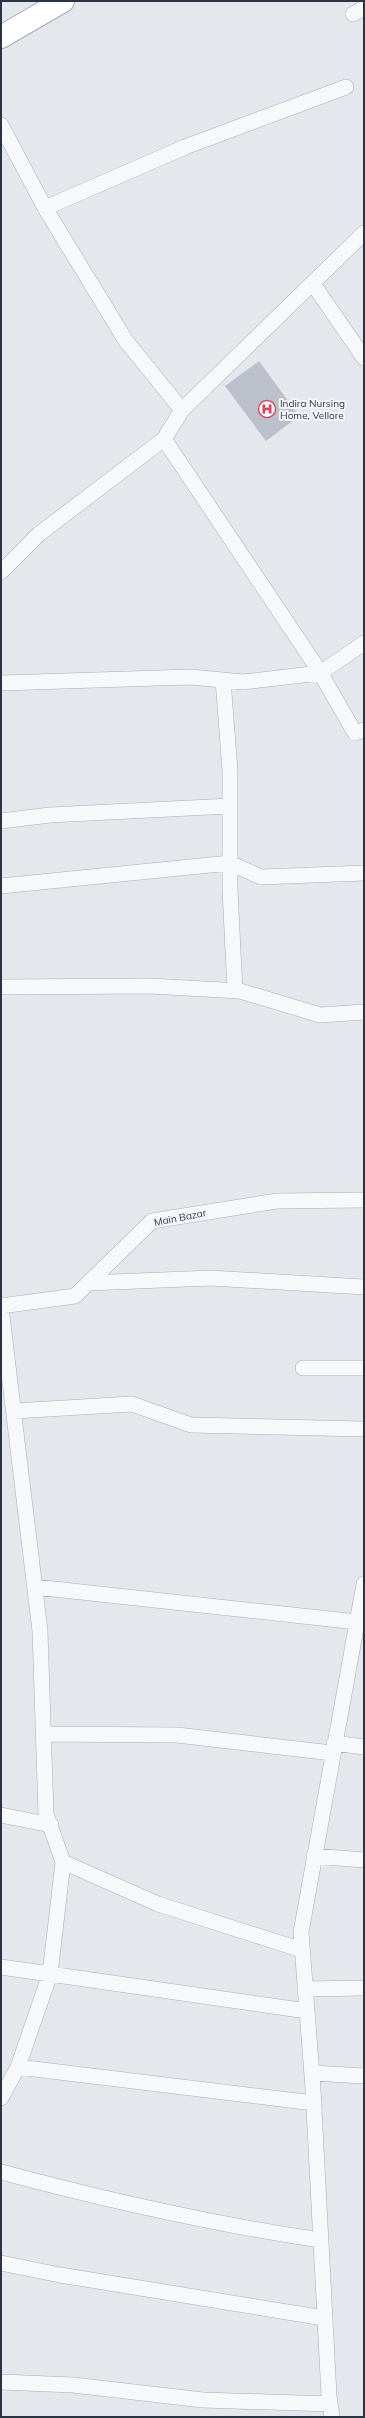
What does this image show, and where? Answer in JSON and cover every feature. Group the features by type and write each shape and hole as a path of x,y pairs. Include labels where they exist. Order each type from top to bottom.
{"main road":[{"path":"1,37 63,1"}],"street":[{"path":"45,208 185,147 346,86"},
{"path":"1,125 45,208 126,341 182,410"},
{"path":"1,572 39,534 164,440 182,410 364,233"},
{"path":"313,284 364,358"},
{"path":"164,440 320,673 355,733 364,730"},
{"path":"1,684 184,677 243,682 320,673 364,643"},
{"path":"223,680 230,771 230,863 235,991"},
{"path":"1,821 50,815 230,806"},
{"path":"1,886 230,863 261,877 364,873"},
{"path":"1,987 150,986 235,991 320,1015 364,1012"},
{"name":"Main Bazar","path":"1,1307 75,1296 152,1221 277,1201 364,1200"},
{"path":"88,1283 211,1278 364,1287"},
{"path":"1,1307 40,1630 46,1814 63,1862 50,1974 18,2067 1,2098"},
{"path":"303,1368 364,1368"},
{"path":"14,1411 132,1404 191,1425 364,1429"},
{"path":"1,2382 73,2386 203,2400 331,2411 324,2318 314,2103 301,1932 333,1748 358,1650 357,1622 364,1584"},
{"path":"35,1587 357,1622"},
{"path":"43,1734 177,1735 333,1748 364,1747"},
{"path":"1,1815 50,1825"},
{"path":"314,1856 364,1860"},
{"path":"63,1862 158,1904 302,1950"},
{"path":"1,1967 307,2011"},
{"path":"305,1989 364,1988"},
{"path":"18,2067 314,2103"},
{"path":"312,2072 364,2076"},
{"path":"1,2172 77,2192 228,2226 320,2240"},
{"path":"1,2263 60,2275 324,2318"}],"building":[{"path":"259,361 299,416 266,441 225,386"}],"place":[{"name":"Indira Nursing Home, Vellore","path":"267,409"}]}
